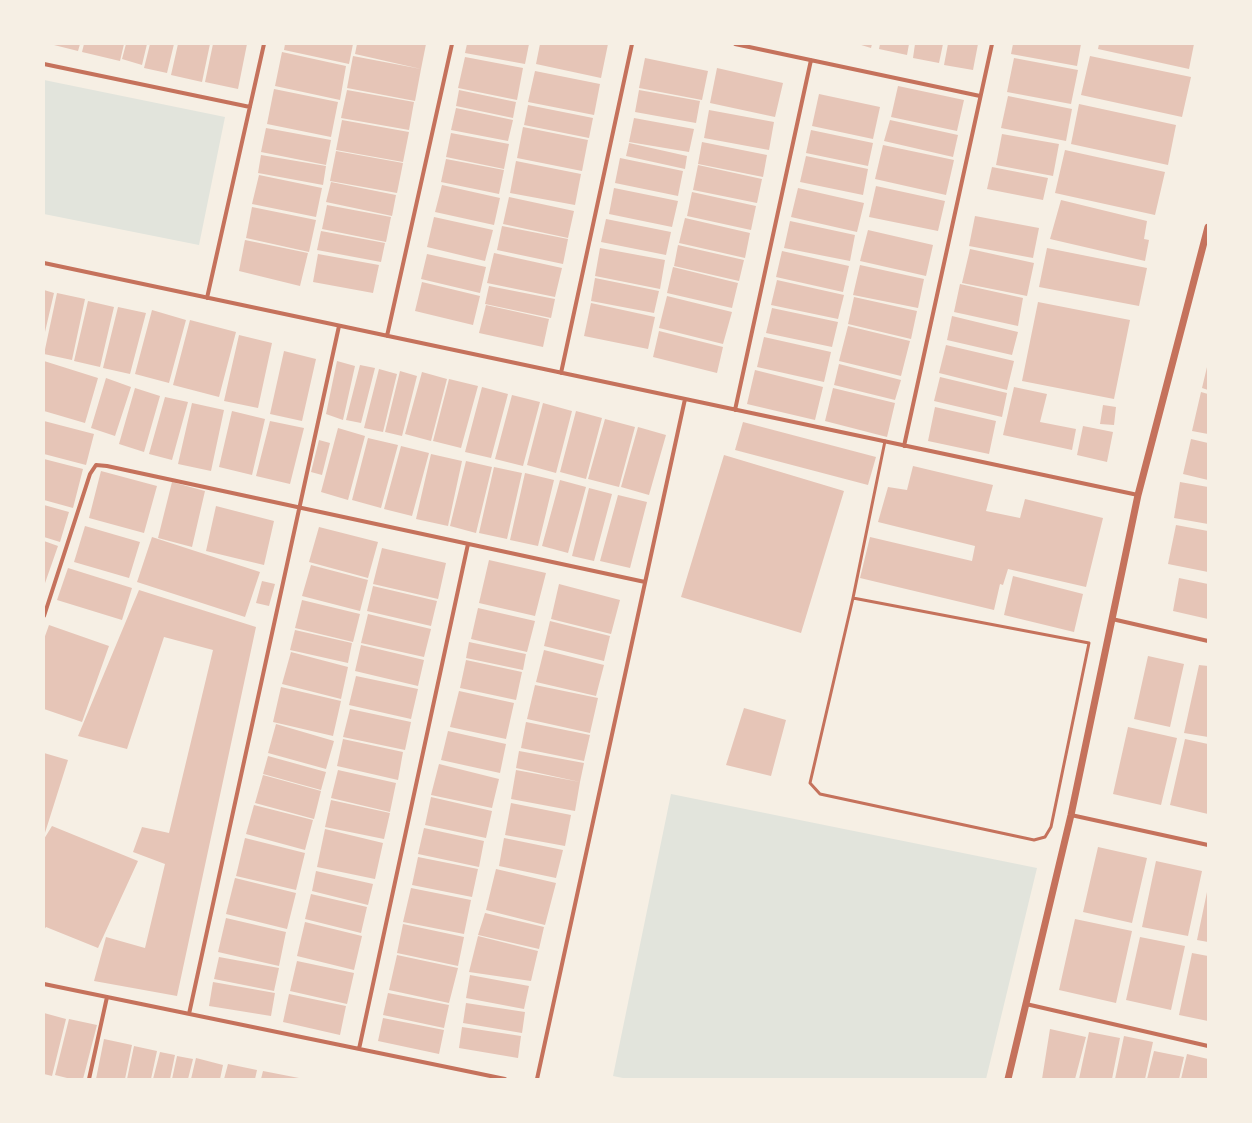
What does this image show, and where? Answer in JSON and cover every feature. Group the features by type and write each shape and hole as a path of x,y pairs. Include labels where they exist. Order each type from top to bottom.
{"street":[{"path":"207,298 264,44"},
{"path":"388,336 452,44"},
{"path":"561,372 632,44"},
{"path":"735,44 980,96"},
{"path":"904,446 992,44"},
{"path":"735,410 811,60"},
{"path":"44,64 250,107"},
{"path":"1008,1079 1071,815 1138,495 1208,227"},
{"path":"44,263 1138,495"},
{"path":"189,1014 339,326"},
{"path":"537,1079 685,399"},
{"path":"44,616 90,474 96,465 107,466 645,582"},
{"path":"359,1049 468,544"},
{"path":"1112,619 1208,641"},
{"path":"1071,815 1208,845"},
{"path":"44,984 505,1079"},
{"path":"89,1079 107,997"},
{"path":"1026,1004 1208,1046"}],"lane":[{"path":"852,598 1089,643 1052,826 1045,837 1034,840 820,794 810,783 852,598 885,441"}],"shaded area":[{"path":"44,80 225,117 199,245 44,214"},
{"path":"671,794 1037,868 986,1079 628,1079 613,1076"}],"building":[{"path":"50,44 80,44 78,51"},
{"path":"84,44 124,44 120,61 82,52"},
{"path":"126,44 147,44 142,65 122,59"},
{"path":"150,44 174,44 167,73 144,68"},
{"path":"178,44 210,44 202,82 171,75"},
{"path":"213,44 247,44 238,89 205,82"},
{"path":"285,44 353,44 349,64 284,50"},
{"path":"357,44 426,44 421,69 355,54"},
{"path":"467,44 529,44 525,64 465,53"},
{"path":"540,44 608,44 601,78 536,64"},
{"path":"858,44 872,44 871,48"},
{"path":"880,44 909,44 907,55 879,49"},
{"path":"915,44 943,44 939,63 913,58"},
{"path":"948,44 978,44 973,70 944,65"},
{"path":"1013,44 1081,44 1077,66 1011,54"},
{"path":"1099,44 1194,44 1189,69 1098,49"},
{"path":"282,52 346,66 340,100 275,86"},
{"path":"353,56 421,69 415,101 347,88"},
{"path":"1090,56 1191,77 1182,117 1081,95"},
{"path":"465,57 523,68 517,100 458,88"},
{"path":"645,58 708,71 702,100 639,88"},
{"path":"1014,58 1078,70 1071,104 1007,92"},
{"path":"717,68 783,83 775,117 710,103"},
{"path":"535,71 600,84 594,115 528,102"},
{"path":"898,86 964,100 957,131 891,117"},
{"path":"274,89 338,102 331,137 267,124"},
{"path":"347,90 414,102 409,130 341,118"},
{"path":"459,90 516,102 513,118 456,106"},
{"path":"639,90 700,101 696,123 635,112"},
{"path":"819,94 880,107 873,139 812,126"},
{"path":"1008,96 1072,109 1066,141 1001,128"},
{"path":"1079,104 1176,125 1168,165 1071,144"},
{"path":"528,105 593,118 589,138 524,125"},
{"path":"456,108 513,120 508,141 451,130"},
{"path":"709,110 774,122 769,150 704,138"},
{"path":"634,118 694,129 689,152 629,142"},
{"path":"342,120 409,132 403,162 336,150"},
{"path":"890,120 958,135 953,157 884,141"},
{"path":"523,127 588,140 582,171 517,158"},
{"path":"266,128 331,140 326,165 261,152"},
{"path":"811,130 873,143 868,166 806,153"},
{"path":"451,133 509,144 504,169 446,157"},
{"path":"1002,134 1059,144 1053,176 996,165"},
{"path":"702,142 767,155 763,177 698,164"},
{"path":"629,143 687,156 685,169 626,156"},
{"path":"883,145 954,160 946,195 875,179"},
{"path":"1065,150 1165,172 1155,215 1055,193"},
{"path":"336,151 403,163 397,193 330,181"},
{"path":"261,155 326,166 323,185 258,173"},
{"path":"806,156 868,169 863,195 800,182"},
{"path":"620,158 683,171 678,196 615,183"},
{"path":"446,159 504,170 499,194 441,182"},
{"path":"516,161 581,174 575,205 510,193"},
{"path":"698,165 762,179 757,203 693,190"},
{"path":"992,167 1048,178 1043,200 987,189"},
{"path":"259,175 322,188 316,217 252,204"},
{"path":"331,182 396,195 392,216 326,202"},
{"path":"442,185 500,198 494,225 435,212"},
{"path":"876,186 945,201 938,231 869,217"},
{"path":"614,188 678,201 672,227 609,214"},
{"path":"798,188 864,203 857,232 791,217"},
{"path":"692,192 756,206 751,230 687,216"},
{"path":"509,197 574,211 568,238 503,224"},
{"path":"1061,200 1147,221 1144,239 1149,240 1145,261 1050,239"},
{"path":"327,205 391,217 386,242 322,229"},
{"path":"252,207 316,220 309,252 246,238"},
{"path":"975,216 1039,228 1033,258 969,246"},
{"path":"434,217 493,230 485,261 427,247"},
{"path":"685,218 750,233 745,258 679,243"},
{"path":"606,219 671,232 666,255 601,242"},
{"path":"790,221 855,235 850,261 784,248"},
{"path":"502,226 568,239 563,264 497,250"},
{"path":"868,230 933,245 926,276 860,261"},
{"path":"321,231 385,243 381,262 317,250"},
{"path":"245,240 308,253 300,286 239,271"},
{"path":"678,245 744,260 739,281 674,266"},
{"path":"600,248 665,260 660,289 595,276"},
{"path":"1047,248 1147,268 1139,306 1039,287"},
{"path":"970,249 1034,263 1027,296 962,283"},
{"path":"782,251 849,266 843,292 776,277"},
{"path":"494,253 562,268 555,297 487,283"},
{"path":"318,254 379,265 373,293 313,282"},
{"path":"427,254 486,267 480,293 421,279"},
{"path":"860,265 924,279 918,308 853,295"},
{"path":"673,267 738,283 732,308 667,293"},
{"path":"595,278 659,291 654,313 591,301"},
{"path":"777,280 844,295 838,319 771,305"},
{"path":"422,282 480,296 473,325 415,311"},
{"path":"960,284 1023,298 1018,326 954,312"},
{"path":"489,286 555,299 551,318 485,304"},
{"path":"44,290 54,293 45,332 44,332"},
{"path":"57,293 85,299 72,360 44,354"},
{"path":"667,296 732,312 723,344 659,328"},
{"path":"854,297 917,311 911,339 848,324"},
{"path":"88,301 114,307 100,367 74,361"},
{"path":"1038,302 1130,320 1114,399 1022,381"},
{"path":"591,303 655,317 648,349 584,336"},
{"path":"486,305 549,319 543,347 479,333"},
{"path":"118,307 146,313 130,374 103,368"},
{"path":"772,308 838,322 832,347 766,333"},
{"path":"152,310 186,320 169,383 135,374"},
{"path":"952,316 1018,332 1012,355 947,340"},
{"path":"190,320 236,332 219,397 173,385"},
{"path":"848,326 910,341 901,376 839,361"},
{"path":"659,331 723,347 717,373 653,357"},
{"path":"239,335 272,343 258,408 224,401"},
{"path":"764,337 831,352 824,382 757,367"},
{"path":"946,345 1014,361 1007,390 939,373"},
{"path":"284,351 316,359 302,421 270,414"},
{"path":"44,361 98,378 85,423 44,411"},
{"path":"337,361 355,366 343,420 326,414"},
{"path":"839,364 901,380 895,400 834,385"},
{"path":"360,365 375,368 361,423 346,420"},
{"path":"1208,367 1208,390 1202,388"},
{"path":"379,369 397,374 383,432 364,428"},
{"path":"755,370 823,387 815,420 747,404"},
{"path":"400,371 417,376 402,436 385,432"},
{"path":"422,372 447,379 431,441 405,434"},
{"path":"940,377 1007,393 1002,417 934,401"},
{"path":"106,378 131,387 115,436 91,428"},
{"path":"449,379 478,386 461,448 433,441"},
{"path":"482,387 508,394 491,458 465,452"},
{"path":"1014,387 1047,394 1040,422 1076,429 1072,450 1003,435"},
{"path":"135,388 160,396 144,452 119,444"},
{"path":"833,388 895,403 887,437 825,421"},
{"path":"1201,392 1208,394 1208,434 1192,431"},
{"path":"512,395 540,402 523,466 495,459"},
{"path":"165,397 188,402 172,460 149,454"},
{"path":"192,403 224,410 211,471 178,464"},
{"path":"543,403 572,411 556,473 527,465"},
{"path":"1103,405 1116,407 1114,425 1100,424"},
{"path":"935,407 996,421 989,454 928,441"},
{"path":"232,411 265,419 252,475 219,467"},
{"path":"576,411 602,418 586,479 560,472"},
{"path":"605,419 635,427 619,487 588,479"},
{"path":"44,421 94,434 86,465 44,454"},
{"path":"270,421 304,428 290,484 256,476"},
{"path":"743,422 876,457 868,485 735,450"},
{"path":"1083,426 1113,432 1107,462 1077,455"},
{"path":"638,427 666,435 649,495 621,487"},
{"path":"338,428 365,436 348,500 321,492"},
{"path":"368,438 398,445 381,508 352,500"},
{"path":"1191,439 1208,443 1208,480 1183,474"},
{"path":"319,440 330,443 322,475 311,472"},
{"path":"401,446 429,453 412,516 384,509"},
{"path":"431,454 462,461 448,526 416,519"},
{"path":"724,455 844,491 801,633 681,597"},
{"path":"44,459 83,469 73,508 44,500"},
{"path":"466,461 492,467 476,533 450,526"},
{"path":"913,466 993,485 986,511 1020,518 1025,499 1103,518 1086,587 1008,569 1003,585 1000,584 994,610 860,578 870,537 972,561 975,546 878,522 888,487 907,490"},
{"path":"494,467 522,473 507,539 479,533"},
{"path":"101,471 157,486 144,533 89,518"},
{"path":"525,473 554,480 538,546 510,540"},
{"path":"560,480 586,487 568,553 542,546"},
{"path":"172,482 205,491 192,547 158,538"},
{"path":"1180,482 1208,487 1208,524 1174,518"},
{"path":"589,488 612,494 594,561 572,556"},
{"path":"618,495 647,502 630,568 600,561"},
{"path":"44,505 69,512 60,542 44,537"},
{"path":"216,506 274,521 264,565 206,551"},
{"path":"1176,525 1208,531 1208,572 1168,564"},
{"path":"85,526 140,542 129,578 74,562"},
{"path":"319,527 378,542 368,578 309,562"},
{"path":"152,537 260,572 245,617 137,582"},
{"path":"44,541 58,546 44,586"},
{"path":"382,548 446,563 438,599 373,584"},
{"path":"489,560 546,573 535,616 479,603"},
{"path":"311,565 368,580 360,611 302,596"},
{"path":"68,568 132,588 122,620 57,600"},
{"path":"1013,576 1083,594 1074,632 1004,615"},
{"path":"1179,578 1208,584 1208,619 1173,611"},
{"path":"262,581 275,584 269,606 256,603"},
{"path":"559,584 620,600 611,634 551,619"},
{"path":"373,586 437,601 431,626 367,611"},
{"path":"139,590 256,627 177,996 94,981 106,937 145,948 165,864 133,852 142,827 169,833 213,650 164,637 127,749 78,736"},
{"path":"302,600 360,614 353,642 295,628"},
{"path":"478,608 535,621 527,652 471,639"},
{"path":"368,614 431,629 424,657 361,643"},
{"path":"550,621 610,636 604,661 544,646"},
{"path":"49,625 109,646 82,722 44,709 44,639"},
{"path":"295,630 352,643 348,663 290,650"},
{"path":"469,642 526,654 523,670 466,658"},
{"path":"361,645 424,660 418,686 355,671"},
{"path":"544,650 604,665 596,696 536,682"},
{"path":"291,652 348,667 341,699 282,684"},
{"path":"1148,656 1184,664 1170,727 1134,719"},
{"path":"466,660 522,672 516,700 460,688"},
{"path":"1199,665 1208,666 1208,737 1184,733"},
{"path":"356,676 418,689 411,719 349,705"},
{"path":"535,685 598,698 590,733 527,719"},
{"path":"281,687 341,701 333,736 273,722"},
{"path":"459,691 514,703 506,739 450,727"},
{"path":"744,708 786,720 771,776 726,765"},
{"path":"350,709 411,722 405,750 343,737"},
{"path":"526,722 590,735 584,761 521,748"},
{"path":"276,724 334,741 326,769 268,753"},
{"path":"1128,727 1177,738 1161,805 1113,794"},
{"path":"448,731 506,744 500,773 441,760"},
{"path":"343,739 403,752 398,780 337,766"},
{"path":"1185,739 1208,744 1208,814 1170,805"},
{"path":"519,751 584,763 580,782 516,768"},
{"path":"44,753 68,760 44,836"},
{"path":"268,756 326,772 321,790 263,774"},
{"path":"439,764 499,779 492,808 431,795"},
{"path":"338,770 396,783 390,812 331,798"},
{"path":"516,770 580,782 575,811 511,799"},
{"path":"263,775 321,791 314,819 255,803"},
{"path":"431,797 492,811 486,838 425,825"},
{"path":"331,800 390,813 384,839 325,827"},
{"path":"511,803 571,815 565,846 505,835"},
{"path":"254,805 313,820 305,850 246,834"},
{"path":"52,826 138,861 98,948 46,927 44,930 44,839"},
{"path":"424,828 484,841 479,867 418,854"},
{"path":"325,829 383,843 375,879 317,867"},
{"path":"245,838 305,853 296,890 236,876"},
{"path":"504,838 563,850 556,878 499,866"},
{"path":"1098,847 1147,858 1132,923 1083,912"},
{"path":"418,857 478,869 472,897 412,885"},
{"path":"1156,861 1202,871 1188,936 1142,927"},
{"path":"496,869 556,883 545,925 486,910"},
{"path":"316,871 373,884 368,905 312,891"},
{"path":"235,878 296,893 287,929 226,914"},
{"path":"411,888 471,900 464,934 403,922"},
{"path":"1208,892 1208,942 1197,940"},
{"path":"311,894 367,907 361,933 305,919"},
{"path":"485,913 544,927 539,949 478,935"},
{"path":"226,918 286,932 279,966 218,952"},
{"path":"1075,919 1132,931 1116,1003 1059,990"},
{"path":"305,922 362,936 354,970 297,956"},
{"path":"403,924 464,937 458,966 397,953"},
{"path":"478,936 538,951 531,981 469,972"},
{"path":"1140,937 1185,946 1171,1010 1126,1000"},
{"path":"1192,953 1208,956 1208,1021 1179,1015"},
{"path":"397,955 458,968 449,1003 389,990"},
{"path":"219,957 279,968 274,991 214,979"},
{"path":"297,961 354,973 347,1004 290,991"},
{"path":"470,975 529,986 524,1009 466,998"},
{"path":"213,982 275,993 271,1016 209,1006"},
{"path":"388,993 449,1005 444,1028 383,1015"},
{"path":"289,994 346,1006 340,1035 283,1022"},
{"path":"466,1003 525,1012 522,1033 463,1023"},
{"path":"44,1013 66,1019 52,1076 44,1074"},
{"path":"383,1018 444,1030 439,1054 378,1041"},
{"path":"69,1019 97,1025 83,1079 71,1079 55,1075"},
{"path":"462,1027 521,1036 518,1058 459,1048"},
{"path":"1050,1029 1086,1037 1075,1079 1042,1079"},
{"path":"1089,1032 1120,1038 1112,1079 1079,1079"},
{"path":"1124,1036 1153,1042 1145,1079 1115,1079"},
{"path":"104,1039 132,1045 125,1079 96,1079"},
{"path":"134,1046 157,1051 151,1079 127,1079"},
{"path":"1154,1051 1184,1057 1179,1079 1147,1079"},
{"path":"160,1052 175,1055 170,1079 153,1079"},
{"path":"1187,1054 1208,1059 1208,1079 1181,1079"},
{"path":"177,1056 193,1059 188,1079 172,1079"},
{"path":"196,1058 223,1065 220,1079 191,1079"},
{"path":"228,1064 257,1070 255,1079 224,1079"},
{"path":"263,1071 299,1078 299,1079 261,1079"}]}
